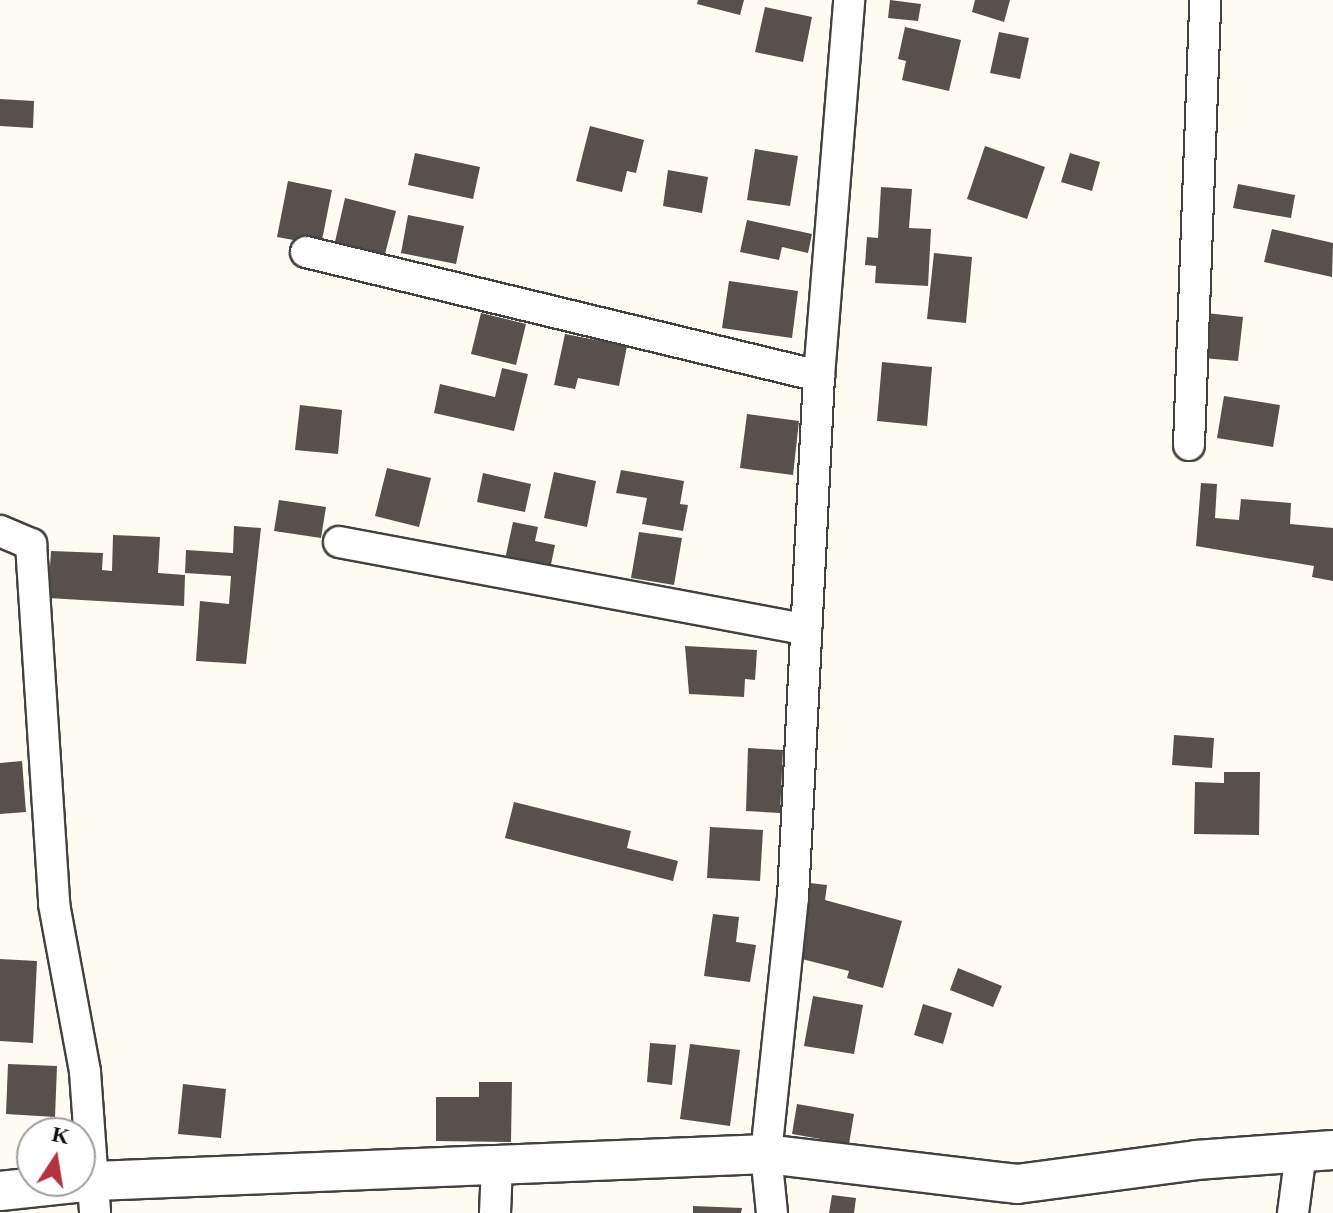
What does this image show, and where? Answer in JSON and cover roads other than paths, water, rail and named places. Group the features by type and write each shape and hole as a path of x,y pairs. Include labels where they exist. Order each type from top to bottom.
{"street":[{"path":"772,1213 766,1154 793,898 819,376 849,0"},
{"path":"1189,445 1205,0"},
{"path":"306,252 819,376"},
{"path":"0,531 31,544 54,904 85,1072 89,1117"},
{"path":"339,542 806,629"},
{"path":"96,1197 497,1165 766,1154 1017,1184 1196,1160 1317,1151 1293,1213"},
{"path":"495,1213 497,1165"}]}
